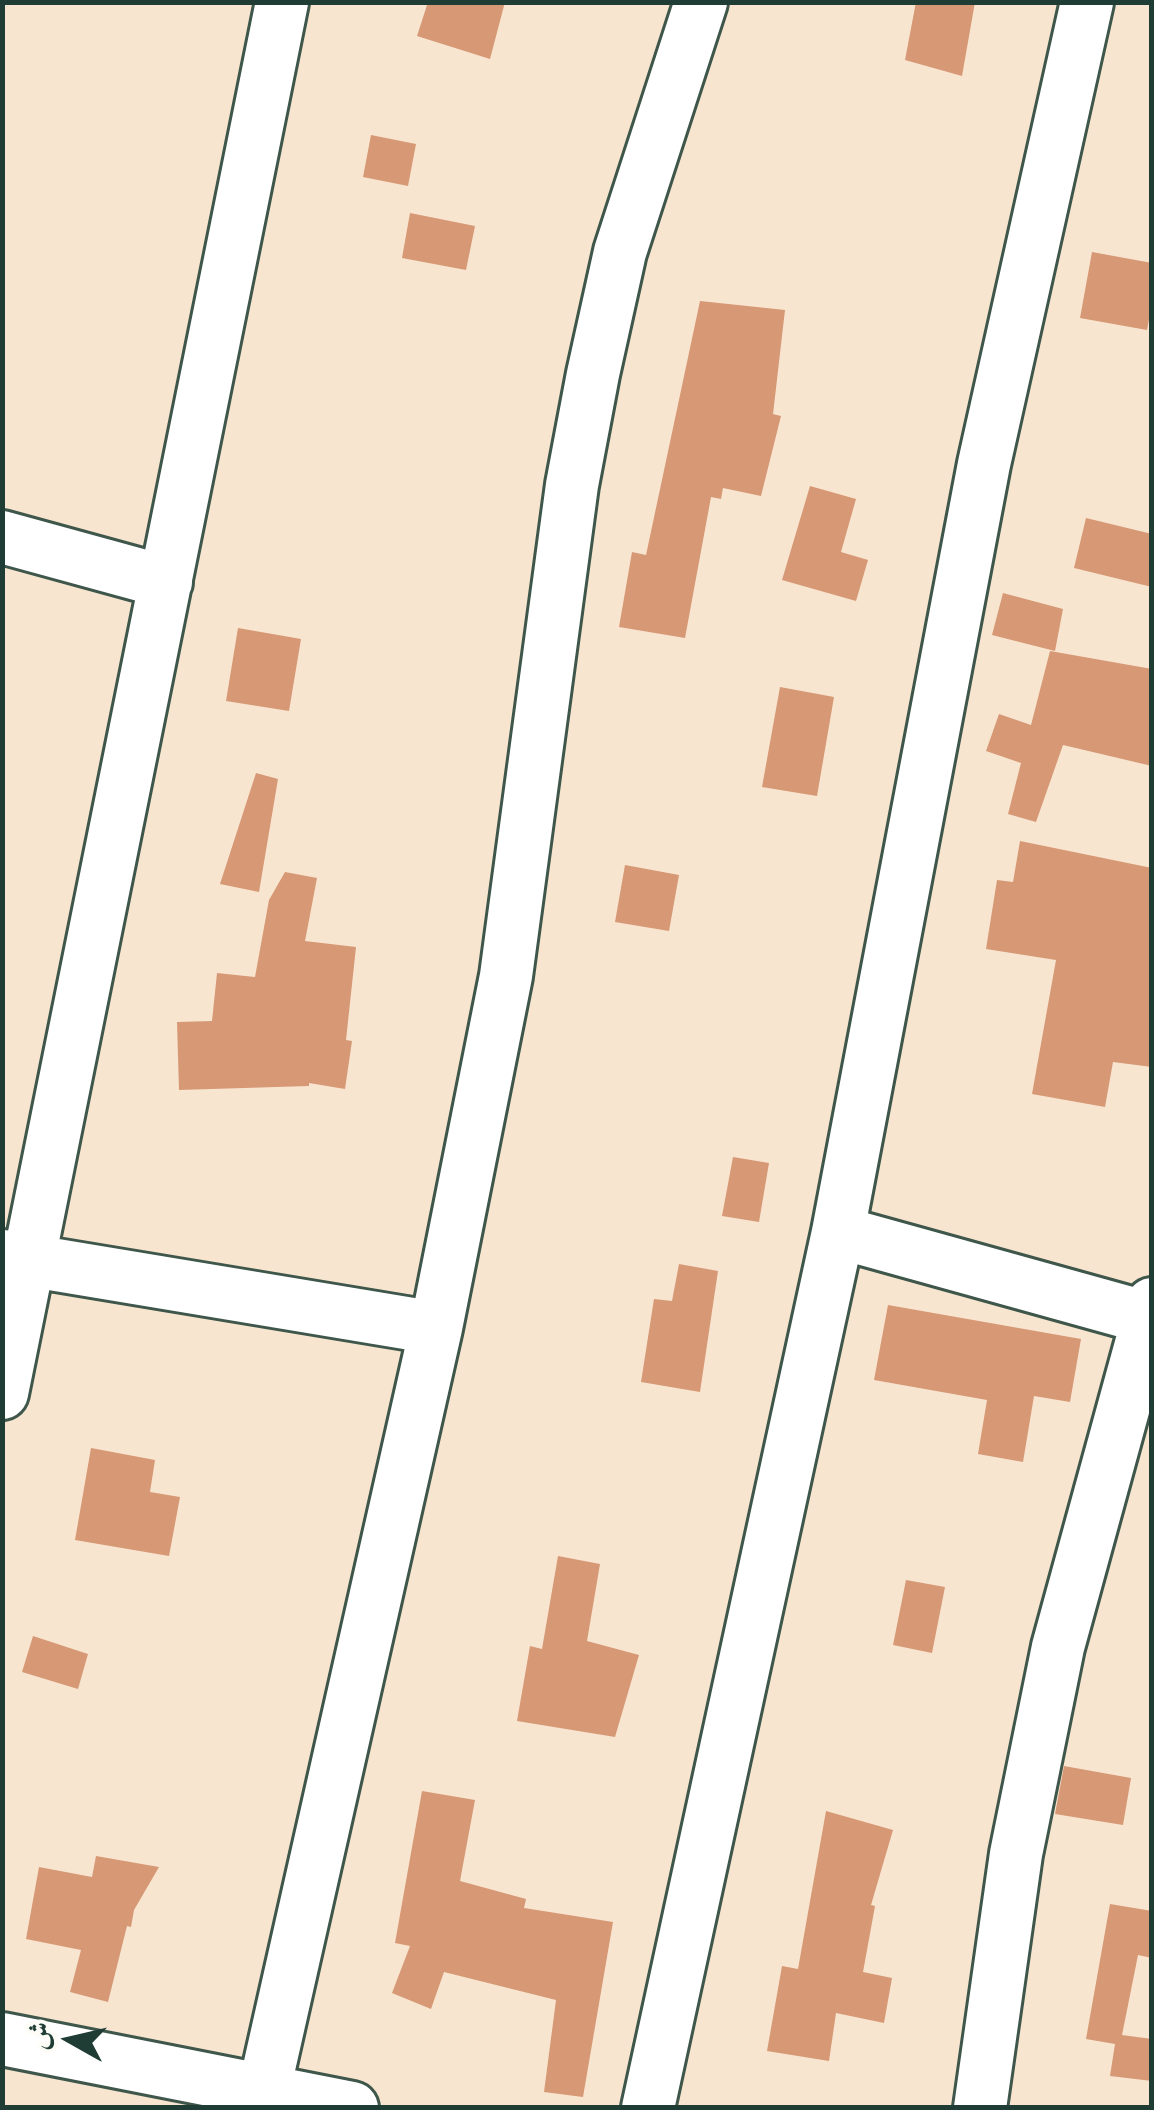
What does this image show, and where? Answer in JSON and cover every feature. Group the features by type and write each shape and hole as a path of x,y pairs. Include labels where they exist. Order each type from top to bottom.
{"street":[{"path":"2,1393 16,1259 166,582 282,2"},
{"path":"262,2099 436,1328 506,976 572,485 593,374 620,252 700,2"},
{"path":"648,2108 838,1232 988,445 1087,2"},
{"path":"2,536 166,582"},
{"path":"838,1232 1150,1311 1058,1647 1016,1854 980,2108"},
{"path":"16,1259 436,1328"},
{"path":"2,2039 262,2099 352,2108"}],"building":[{"path":"428,2 505,2 490,59 417,36"},
{"path":"916,2 975,2 962,76 905,60"},
{"path":"371,135 416,144 408,186 363,177"},
{"path":"410,213 475,226 466,270 402,258"},
{"path":"1092,252 1152,263 1152,304 1147,330 1080,318"},
{"path":"700,301 785,310 773,414 781,416 761,496 723,488 721,499 711,497 685,638 619,627 632,552 646,555"},
{"path":"810,486 856,499 841,552 868,560 856,601 782,580"},
{"path":"1086,518 1152,534 1152,587 1074,568"},
{"path":"1003,593 1063,609 1055,651 992,635"},
{"path":"238,628 301,639 289,711 226,701"},
{"path":"1050,651 1152,669 1152,766 1063,745 1036,822 1008,814 1021,763 986,751 999,714 1031,725"},
{"path":"780,687 834,697 817,796 762,787"},
{"path":"256,773 278,779 259,892 220,884"},
{"path":"1020,841 1152,868 1152,1067 1113,1062 1105,1107 1032,1094 1056,960 986,949 997,880 1013,882"},
{"path":"625,865 679,875 669,931 615,922"},
{"path":"285,872 317,878 305,941 356,947 346,1040 352,1041 345,1089 309,1083 179,1090 177,1022 212,1021 217,973 255,977 269,900"},
{"path":"733,1157 769,1163 759,1222 722,1216"},
{"path":"679,1264 718,1271 700,1392 641,1382 654,1299 672,1301"},
{"path":"888,1305 1081,1339 1070,1402 1034,1396 1023,1462 978,1454 987,1400 874,1380"},
{"path":"91,1448 155,1460 150,1492 180,1497 169,1556 75,1540"},
{"path":"558,1556 600,1564 587,1641 639,1655 615,1737 517,1721 530,1646 542,1649"},
{"path":"906,1580 945,1587 932,1653 893,1645"},
{"path":"33,1636 88,1654 78,1689 22,1672"},
{"path":"1064,1766 1131,1778 1123,1825 1055,1814"},
{"path":"422,1791 475,1800 460,1881 526,1899 524,1908 613,1922 583,2097 544,2092 556,2000 444,1972 431,2009 392,1993 410,1946 395,1943"},
{"path":"826,1811 893,1830 871,1905 875,1906 863,1972 892,1978 884,2023 836,2013 829,2061 767,2051 782,1966 798,1969"},
{"path":"96,1856 159,1867 134,1910 131,1927 127,1926 108,2002 70,1992 81,1950 26,1939 39,1867 92,1877"},
{"path":"1110,1904 1152,1911 1152,1958 1138,1955 1122,2035 1152,2039 1152,2081 1110,2076 1115,2044 1086,2039"}]}
